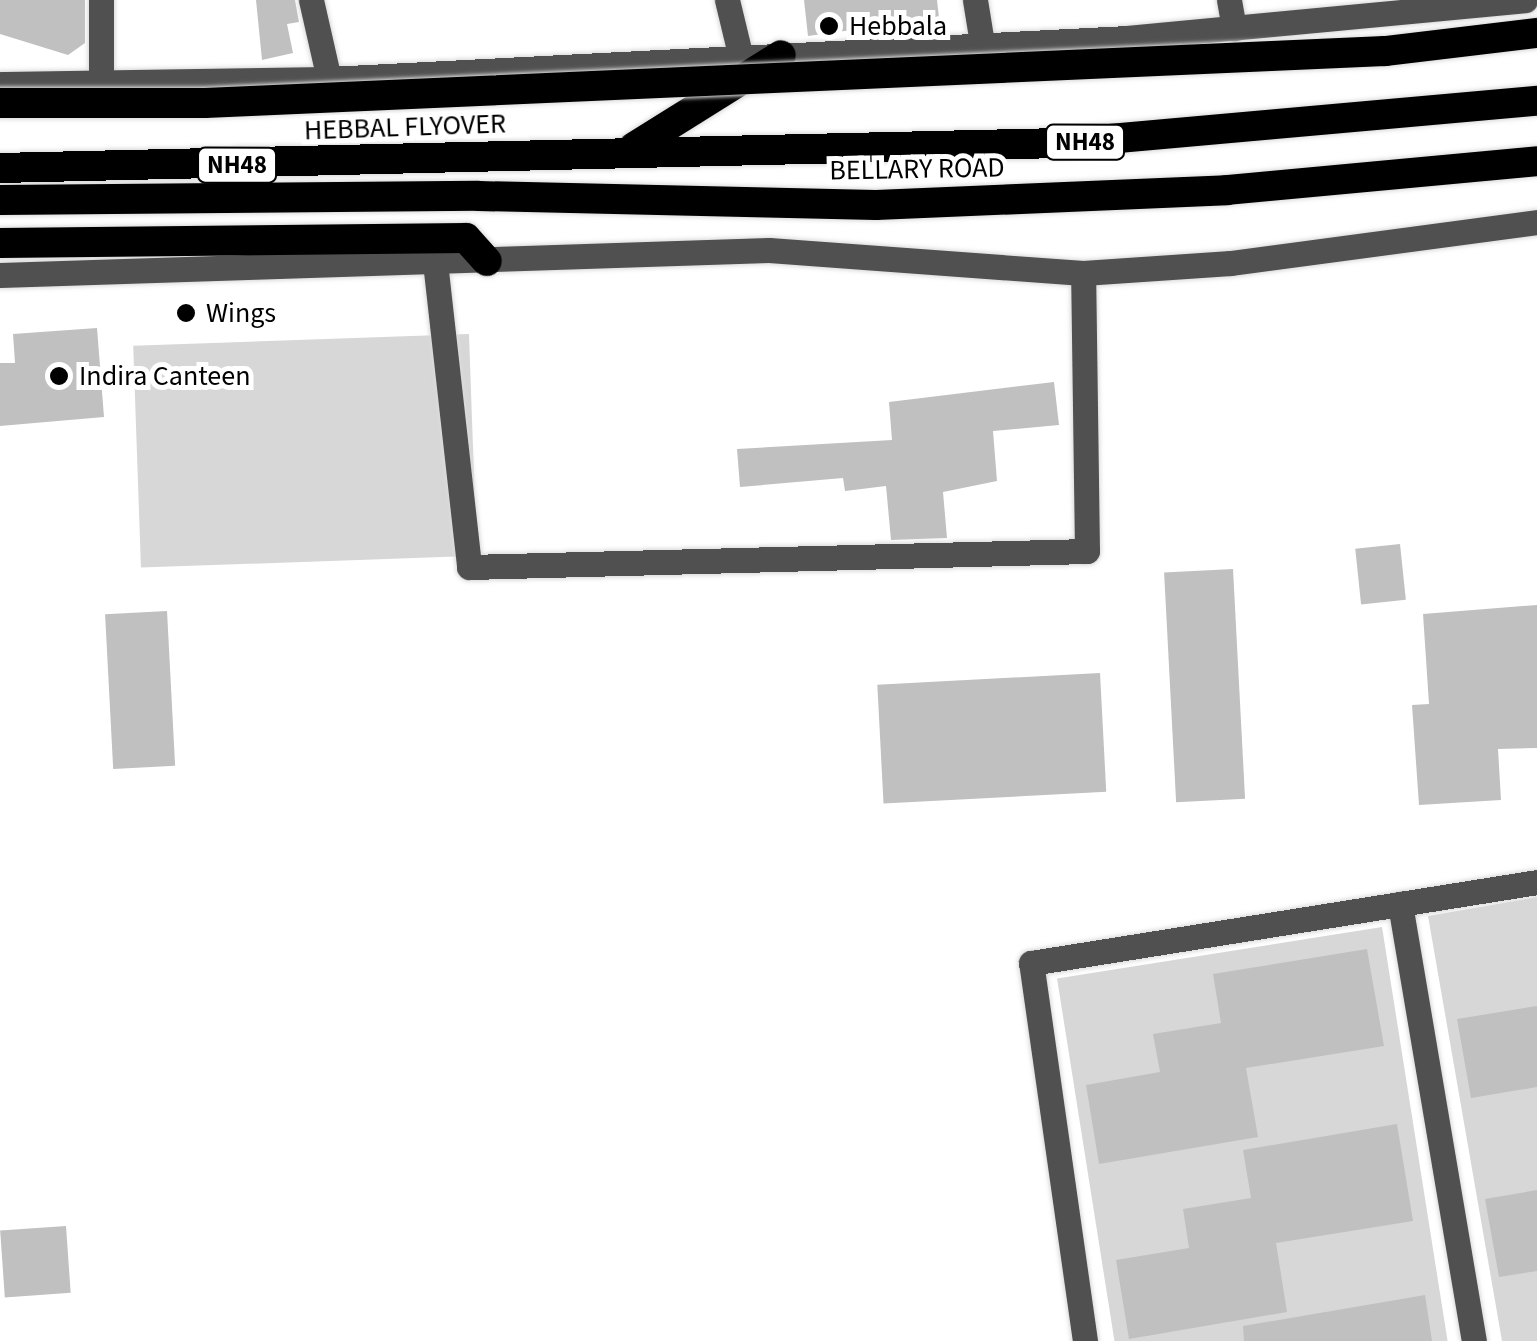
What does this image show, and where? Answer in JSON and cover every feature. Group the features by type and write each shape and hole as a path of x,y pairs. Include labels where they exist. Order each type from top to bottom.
{"highway":[{"path":"0,103 205,104 1385,51 1537,33"},
{"path":"631,149 782,55"},
{"name":"BELLARY ROAD","path":"631,149 1063,143 1537,101"},
{"name":"HEBBAL FLYOVER","path":"0,168 474,159 631,149"},
{"name":"BELLARY ROAD","path":"0,200 478,196 876,206 1301,185 1537,161"},
{"path":"0,243 466,238 487,261"}],"street":[{"path":"101,0 101,84"},
{"path":"311,0 329,79"},
{"path":"727,0 741,58"},
{"path":"975,0 982,43"},
{"path":"1230,0 1234,29"},
{"path":"0,84 329,79 741,58 1234,29 1525,0"},
{"path":"0,275 769,250 1082,272 1231,263 1537,222"},
{"path":"435,262 469,566 1087,551 1082,272"},
{"path":"1085,1341 1031,964 1537,882"},
{"path":"1400,904 1474,1341"}],"shaded area":[{"path":"469,334 477,556 141,568 133,346"},
{"path":"1537,897 1537,1341 1502,1341 1428,916"},
{"path":"1382,927 1448,1341 1114,1341 1057,978"}],"building":[{"path":"0,0 85,0 85,43 68,55 0,34"},
{"path":"256,0 295,0 299,22 287,24 293,53 262,60"},
{"path":"804,0 937,0 939,18 808,36"},
{"name":"Indira Canteen","path":"97,328 104,417 0,426 0,363 15,363 13,334"},
{"path":"1054,382 1059,425 993,431 997,481 943,492 947,538 891,540 886,486 845,491 843,478 740,487 737,449 892,440 889,402"},
{"path":"1400,544 1406,600 1361,604 1355,549"},
{"path":"1233,569 1245,799 1176,802 1164,573"},
{"path":"1537,605 1537,748 1498,749 1501,800 1419,805 1412,705 1429,704 1423,614"},
{"path":"167,611 175,766 113,769 105,614"},
{"path":"1100,673 1106,792 884,804 877,685"},
{"path":"1367,949 1384,1046 1246,1068 1258,1137 1099,1164 1086,1085 1160,1072 1153,1034 1221,1023 1213,974"},
{"path":"1537,1006 1537,1087 1471,1098 1457,1019"},
{"path":"1397,1124 1413,1221 1276,1243 1287,1312 1129,1339 1116,1260 1189,1248 1183,1209 1251,1198 1243,1150"},
{"path":"1537,1190 1537,1271 1499,1277 1485,1199"},
{"path":"66,1226 71,1293 5,1297 0,1231"},
{"path":"1425,1295 1432,1341 1244,1341 1243,1326"}],"place":[{"name":"Hebbala","path":"829,26"},
{"name":"Wings","path":"186,313"},
{"name":"Indira Canteen","path":"59,376"}]}
